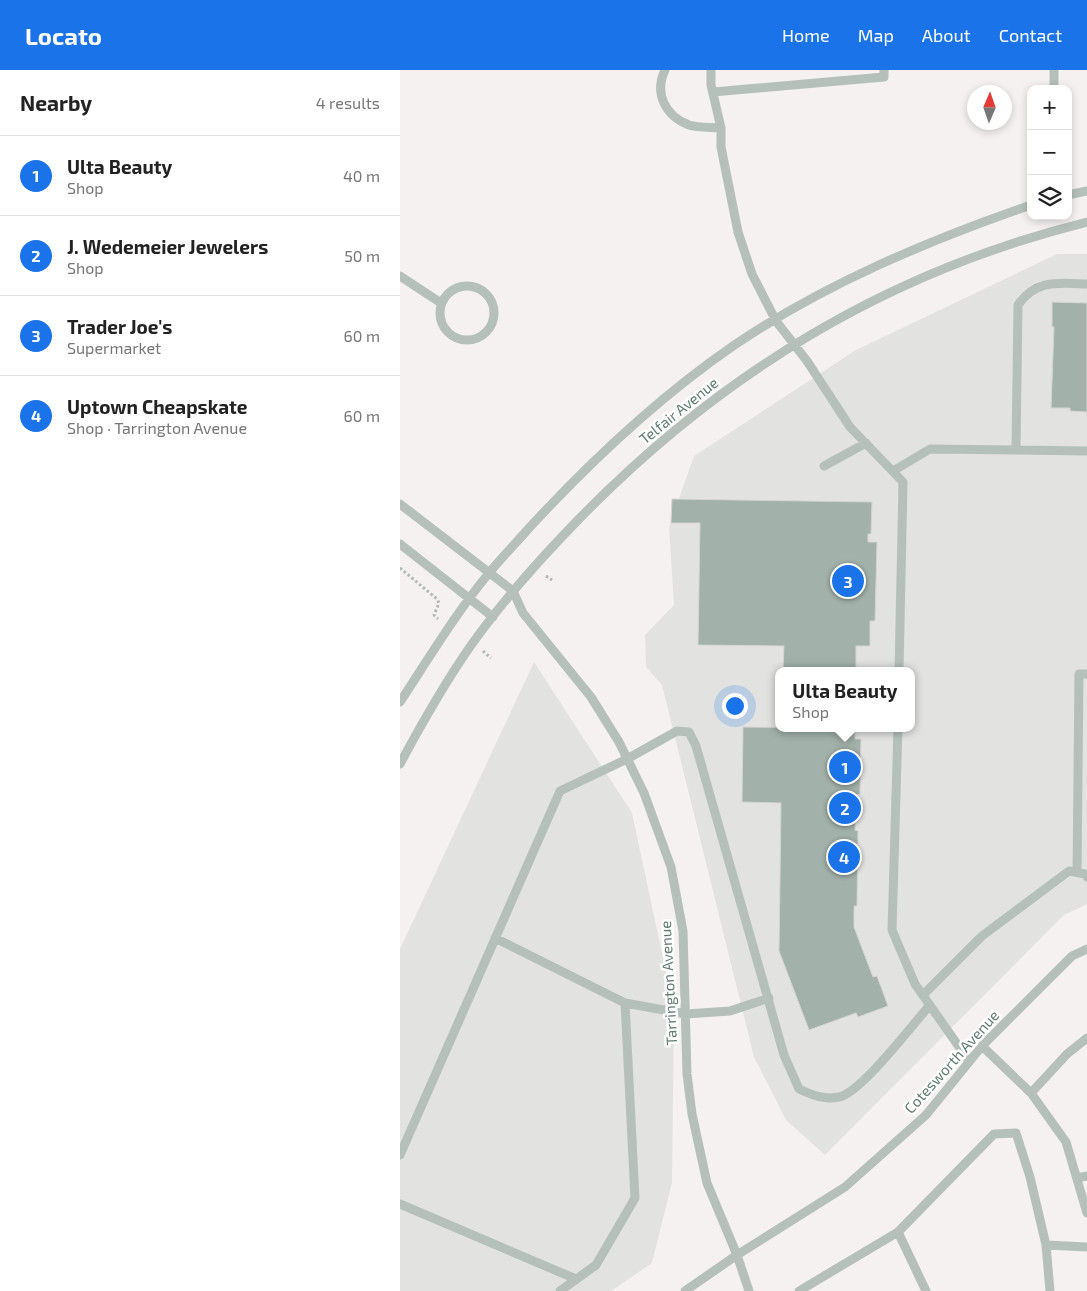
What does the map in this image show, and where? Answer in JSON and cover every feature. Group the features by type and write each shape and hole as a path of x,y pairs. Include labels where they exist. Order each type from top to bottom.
{"street":[{"path":"665,70 660,85 661,96 666,108 690,125 721,128"},
{"path":"711,70 713,92 721,128 721,147 738,232 752,274 776,321 795,344 850,428 903,482 899,667"},
{"path":"713,92 884,77 884,70"},
{"path":"1054,70 1054,85"},
{"path":"1072,194 1087,191"},
{"name":"Telfair Avenue","path":"400,702 469,598 490,571 600,455 670,395 734,346 812,299 883,263 959,230 1027,206"},
{"name":"Telfair Avenue","path":"400,764 426,715 472,644 513,590 618,479 686,420 752,370 795,344 906,285 963,259 1087,222"},
{"path":"400,276 441,303"},
{"path":"1016,449 1018,305 1025,294 1048,283 1087,284"},
{"path":"466,285 477,287 486,293 492,301 495,312 493,322 488,332 478,338 468,341 458,339 448,333 442,325 439,314 441,303 447,294 456,288 466,285"},
{"path":"824,466 866,443"},
{"path":"893,471 930,449 1087,451"},
{"name":"Tarrington Avenue","path":"400,504 513,590 523,613 591,697 628,759 644,793 671,867 683,931 687,1074 694,1123 707,1183 737,1254 749,1291"},
{"path":"400,544 493,617"},
{"path":"1077,872 1080,674 1087,674"},
{"path":"400,1155 560,791 628,759 677,731 689,732 696,746 784,1055 799,1088 818,1097 840,1097 857,1087 930,1005"},
{"path":"898,732 892,930 915,984 969,1061"},
{"path":"923,995 982,936 1069,871 1085,874 1087,877"},
{"path":"495,938 625,1003 686,1014 730,1011 769,998"},
{"name":"Cotesworth Avenue","path":"685,1291 737,1254 845,1187 926,1115 982,1046 1072,956 1087,948"},
{"path":"560,1291 596,1265 635,1198 625,1003"},
{"path":"1031,1093 1066,1054 1087,1038"},
{"path":"982,1046 1031,1093 1066,1142 1087,1214"},
{"path":"799,1291 898,1232 994,1134 1016,1132 1030,1177 1046,1245 1050,1291"},
{"path":"1077,1178 1087,1176"},
{"path":"400,1204 576,1279"},
{"path":"898,1232 926,1291"},
{"path":"1046,1245 1087,1247"}],"path":[{"path":"400,568 437,599 439,603 434,616 440,620"},
{"path":"482,651 491,658"}],"shaded area":[{"path":"1057,254 1087,254 1087,904 1064,915 825,1155 786,1120 754,1057 662,685 646,667 645,635 674,605 669,527 694,456 856,350"},
{"path":"534,662 632,813 674,1009 672,1183 652,1263 611,1291 400,1291 400,949"}],"building":[{"path":"1052,302 1087,303 1087,412 1070,411 1070,408 1051,408 1054,327 1052,327"},
{"path":"672,499 872,502 871,534 868,534 868,542 877,542 875,621 870,621 870,646 856,646 856,667 783,667 784,646 698,645 700,523 671,523"},
{"path":"743,727 775,727 775,732 855,732 855,739 861,739 860,794 856,795 855,830 858,831 857,906 854,906 854,927 873,977 877,976 888,1006 858,1017 856,1013 809,1030 779,951 781,803 742,802"}],"place":[{"name":"Trader Joe's","path":"848,581"},
{"name":"Ulta Beauty","path":"845,767"},
{"name":"J. Wedemeier Jewelers","path":"845,808"},
{"name":"Uptown Cheapskate","path":"844,857"}]}
